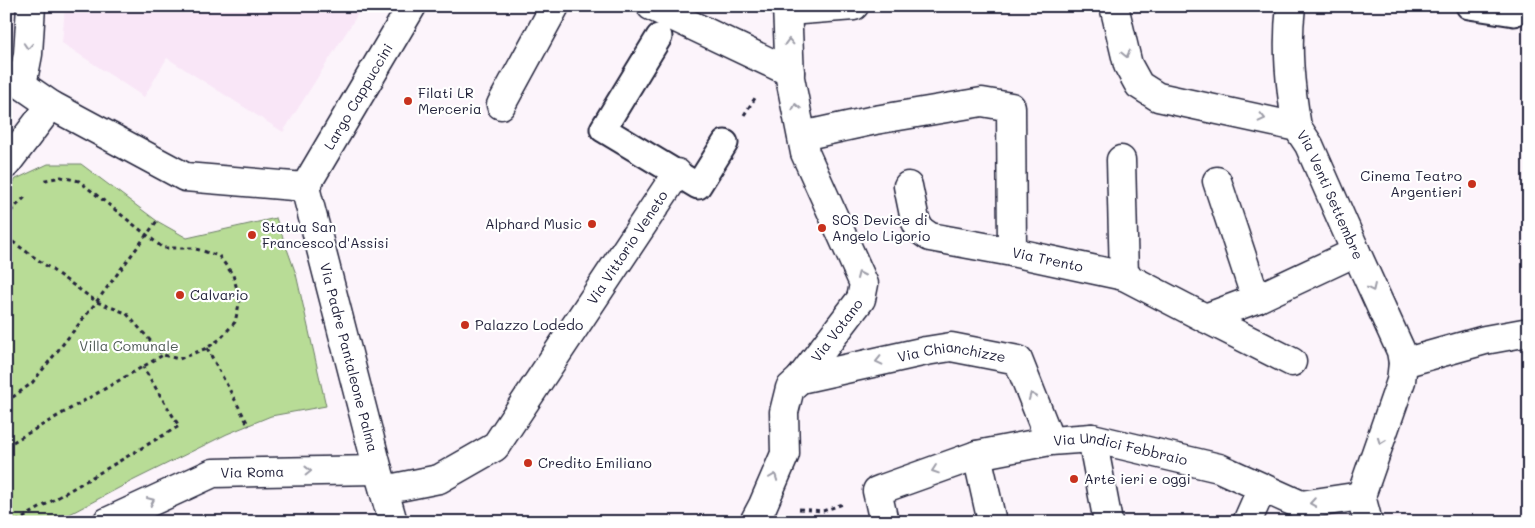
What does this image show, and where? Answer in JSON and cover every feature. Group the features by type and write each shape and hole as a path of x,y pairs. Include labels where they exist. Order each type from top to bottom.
{"street":[{"path":"31,6 28,54 14,80 51,105 185,177 305,187"},
{"name":"Largo Cappuccini","path":"305,187 412,6"},
{"path":"501,105 555,6"},
{"path":"788,9 854,6"},
{"name":"Via Venti Settembre","path":"1114,6 1128,65 1139,85 1158,97 1297,127 1309,145 1401,351 1403,363 1401,381 1361,496"},
{"path":"1292,6 1288,31 1290,88 1297,127"},
{"name":"Via Votano","path":"759,514 785,454 784,412 790,388 800,379 861,300 864,284 805,154 790,75 788,9"},
{"path":"661,23 790,75"},
{"name":"Via Trento","path":"802,136 875,120 982,102 1011,107 1012,252 1124,276 1292,362"},
{"path":"6,164 51,105"},
{"path":"1121,160 1124,276"},
{"name":"Via Vittorio Veneto","path":"381,480 439,480 495,447 677,173"},
{"path":"1217,182 1256,299"},
{"path":"908,186 915,220 920,230 930,237 1012,252"},
{"name":"Via Padre Pantaleone Palma","path":"305,187 393,522"},
{"path":"1206,318 1256,299 1356,252"},
{"path":"1403,363 1485,340 1529,332"},
{"name":"Via Chianchizze","path":"800,379 951,347 1018,360 1050,441"},
{"path":"1092,438 1108,522"},
{"name":"Via Undici Febbraio","path":"877,491 977,455 1050,441 1092,438 1219,468 1301,505 1361,496"},
{"path":"977,455 992,522"},
{"name":"Via Roma","path":"107,522 213,473 381,480"},
{"path":"1247,522 1262,488"},
{"path":"877,491 884,522"},
{"path":"1361,496 1368,522"}],"lane":[{"path":"1469,6 1514,14"},
{"path":"661,23 603,129 698,186 725,143"}],"path":[{"path":"725,143 761,90"},
{"path":"6,237 97,302 126,314 162,355 179,358 208,348 220,339 235,322 240,300 233,275 218,256 193,248 163,248 79,181 62,177 42,180 36,186"},
{"path":"6,218 12,209 30,192"},
{"path":"6,402 32,383 97,302 157,221"},
{"path":"208,348 248,426"},
{"path":"6,446 162,355"},
{"path":"16,522 179,426 143,367"},
{"path":"759,514 823,512 877,491"}],"shaded area":[{"path":"65,6 363,6 283,132 167,58 144,97 62,43"}],"green space":[{"name":"Villa Comunale","path":"48,164 81,164 157,221 187,238 276,218 296,274 326,406 271,416 227,434 55,522 6,522 6,193 16,179"}],"place":[{"name":"Filati LR Merceria","path":"408,101"},
{"name":"Cinema Teatro Argentieri","path":"1472,184"},
{"name":"Alphard Music","path":"592,224"},
{"name":"SOS Device di Angelo Ligorio","path":"822,228"},
{"name":"Statua San Francesco d'Assisi","path":"252,235"},
{"name":"Calvario","path":"180,295"},
{"name":"Palazzo Lodedo","path":"465,325"},
{"name":"Credito Emiliano","path":"528,463"},
{"name":"Arte ieri e oggi","path":"1074,479"}]}
